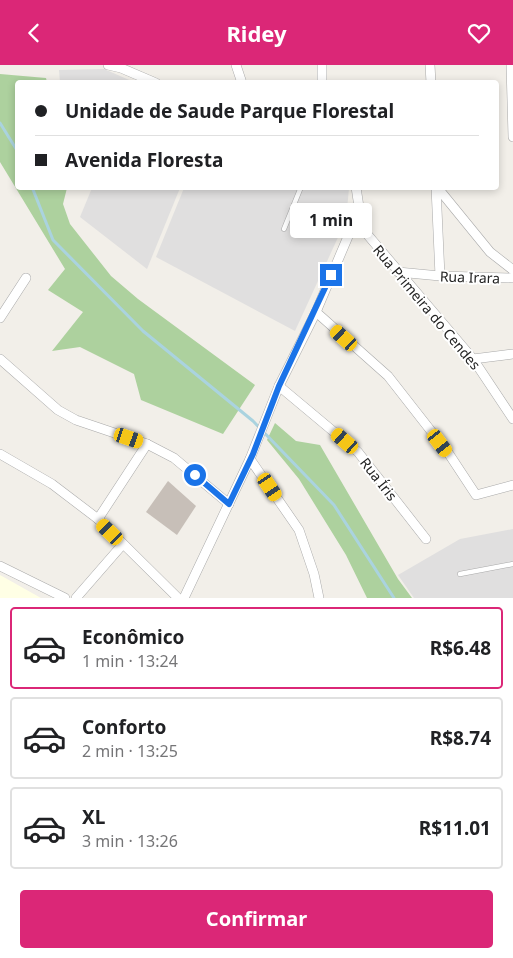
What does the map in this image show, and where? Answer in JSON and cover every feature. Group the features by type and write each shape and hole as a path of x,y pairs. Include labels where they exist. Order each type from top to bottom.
{"street":[{"path":"108,65 121,68 149,80"},
{"path":"236,65 241,80"},
{"path":"322,65 322,80"},
{"path":"430,65 431,80"},
{"path":"511,65 513,137"},
{"path":"184,598 252,456 279,386 316,312 355,221 359,207 358,190"},
{"path":"436,190 440,276"},
{"path":"438,190 490,252 513,270"},
{"name":"Rua Primeira do Cendes","path":"355,221 473,359 513,419"},
{"name":"Rua Irara","path":"398,272 440,276 513,278"},
{"path":"0,317 26,278"},
{"path":"316,312 388,377 449,454 476,495 513,485"},
{"path":"473,359 513,354"},
{"path":"0,359 58,411 76,420 147,444 183,465 229,504"},
{"name":"Rua Íris","path":"279,386 358,452 426,539"},
{"path":"98,519 147,444"},
{"path":"0,454 52,484 98,519 178,598"},
{"path":"252,456 299,530 314,574 319,598"},
{"path":"76,598 123,544"},
{"path":"0,566 65,598"}],"lane":[{"path":"284,229 300,190"},
{"path":"460,574 513,564"}],"shaded area":[{"path":"104,69 129,80 60,80 59,70"},
{"path":"91,190 179,190 147,269 80,217"},
{"path":"183,190 349,190 346,220 295,331 156,257"},
{"path":"513,529 513,598 414,598 398,575 460,539"},
{"path":"0,575 41,598 0,598"}],"green space":[{"path":"0,74 46,78 46,80 15,80 15,187 0,162"},
{"path":"17,190 66,190 63,204 70,224 111,276 138,299 255,385 223,434 141,400 134,374 80,347 52,351 83,312 48,290 65,269"},
{"path":"275,423 296,441 320,445 398,579 412,598 367,598 346,555 299,479 267,440"}],"building":[{"path":"168,481 196,506 177,535 146,512"}],"waterway":[{"path":"0,123 15,147"},
{"path":"33,190 53,240 143,331 253,421 334,505 394,598"}],"route":[{"path":"195,475 229,504 253,454 279,386 316,312 331,275"}]}
